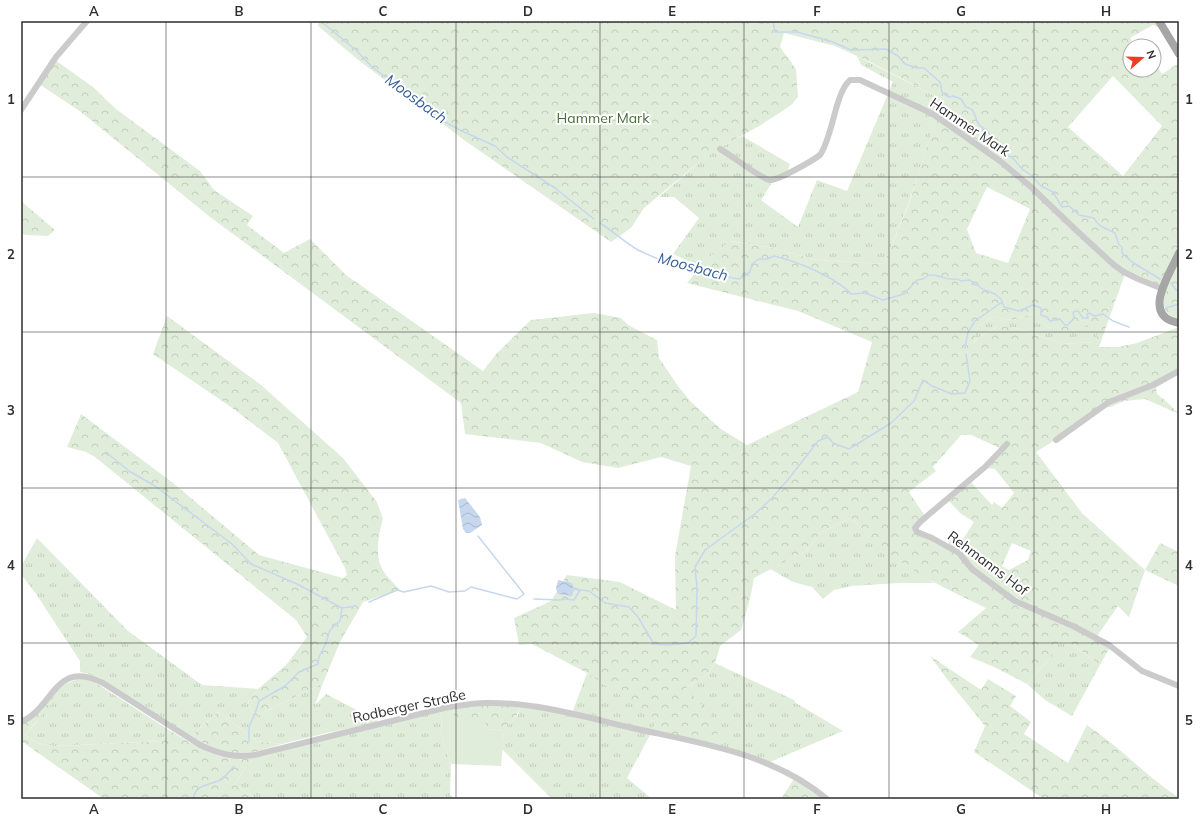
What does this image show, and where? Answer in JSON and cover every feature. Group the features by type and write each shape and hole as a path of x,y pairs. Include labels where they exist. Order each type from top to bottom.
{"main road":[{"path":"1159,21 1179,54"},
{"path":"1179,253 1163,289 1159,302 1159,310 1167,319 1179,323"}],"street":[{"path":"21,110 56,57 86,21"},
{"name":"Hammer Mark","path":"720,149 762,177 771,180 783,176 820,155 831,130 837,106 846,83 850,80 860,80 933,114 1000,161 1031,187 1114,265 1138,279 1163,289"},
{"path":"1056,440 1109,402 1147,388 1179,371"},
{"name":"Rehmanns Hof","path":"1007,444 985,467 920,522 915,528 916,532 945,544 959,553 972,569 1015,601 1073,626 1109,645 1142,671 1179,686"},
{"name":"Rodberger Straße","path":"21,722 36,712 62,682 70,678 81,676 92,678 103,684 200,746 224,755 238,757 254,755 449,707 486,703 516,704 723,748 760,760 788,772 827,799"}],"green space":[{"name":"Hammer Mark","path":"319,21 1162,21 1160,28 1153,25 1130,38 1122,38 1122,78 1162,78 1162,74 1179,63 1179,244 1161,286 1126,271 1099,347 1118,347 1137,343 1179,327 1179,373 1156,388 1157,394 1179,414 1145,399 1124,401 1111,407 1101,407 1077,426 1036,452 1082,513 1145,570 1129,617 1118,606 1095,639 1110,647 1100,665 1072,644 1057,643 1050,658 1027,684 994,667 970,657 979,645 958,632 986,608 916,572 877,544 851,518 822,532 806,551 754,578 750,599 741,630 720,646 715,663 708,674 686,688 718,723 717,744 652,730 657,720 587,673 532,644 519,645 514,618 551,601 567,575 620,582 676,610 675,556 691,466 661,457 618,468 582,462 541,443 465,434 461,403 210,217 81,112 39,84 55,60 93,87 116,109 200,171 214,190 253,216 247,225 284,253 310,239 346,275 483,371 497,353 531,320 594,313 621,318 628,325 657,340 659,358 691,402 721,429 747,445 858,392 872,342 798,311 687,283 708,258 730,241 772,248 817,260 884,264 910,201 929,140 945,101 870,62 835,46 784,33 780,47 796,69 798,97 790,106 761,125 723,146 697,164 644,208 631,228 611,242 464,140 357,59 318,26","holes":["1113,76 1162,126 1123,176 1068,127","987,187 1030,209 1008,263 976,253 967,229","1032,314 1041,322 1061,332 1073,331 1088,325 1099,324 1096,342 1063,344 1012,327 997,327 982,335 973,343 978,326 992,317 1012,320","961,435 971,435 1000,448 983,467 925,516 909,492 936,471 933,467","985,468 995,469 1014,493 1002,508 994,502 992,505 970,481","948,500 960,513 974,522 960,544 951,538 948,544 917,529","1012,543 1031,551 1028,560 1009,570 1002,566"]},
{"path":"857,56 945,101 929,141 910,200 884,264 817,260 772,248 731,241 708,258 701,267 673,254 699,218 674,197 659,197 703,159 742,136 790,164 787,172 774,179 761,200 798,227 817,180 847,191 893,82 861,65"},
{"path":"21,201 55,230 48,236 25,235 21,233"},
{"path":"1179,258 1179,319 1170,315 1165,309 1163,301 1167,284"},
{"path":"1032,314 1048,327 1073,331 1089,324 1100,324 1096,342 1063,344 1012,327 997,327 982,335 972,343 978,326 992,317 1012,320"},
{"path":"167,316 261,385 343,458 377,502 383,519 378,541 378,556 383,570 400,590 363,602 340,642 323,683 255,717 248,702 258,689 287,664 307,637 296,620 95,457 86,452 67,447 81,414 173,483 259,555 343,578 347,575 345,568 278,443 231,407 153,354"},
{"path":"851,518 878,544 934,583 899,583 852,586 834,590 823,599 812,587 793,582 770,569 806,551 822,532"},
{"path":"37,538 128,631 202,685 258,689 248,702 255,717 323,683 315,705 326,694 380,722 282,744 257,741 218,712 190,737 100,678 80,672 80,661 21,574 21,563 23,563"},
{"path":"1160,543 1179,552 1179,586 1145,570"},
{"path":"1056,643 1072,644 1100,665 1072,716 1045,700 1027,684 1050,658"},
{"path":"930,656 981,690 988,679 1016,696 1010,706 1031,722 1024,734 1068,763 1087,725 1179,799 1044,799 974,752 985,726"},
{"path":"715,663 794,700 796,703 843,731 770,762 717,744 686,688 708,674"},
{"path":"587,673 658,720 652,730 572,713"},
{"path":"78,679 88,679 99,685 169,730 163,741 53,746 37,743 25,735 36,722 58,689 63,685"},
{"path":"51,696 55,700 25,735 37,743 53,746 163,741 169,730 202,749 220,756 240,759 254,757 234,784 256,799 104,799 21,741 21,724 35,716"},
{"path":"520,705 651,733 627,778 652,799 552,799 502,749 504,731 518,715"},
{"path":"520,705 517,714 504,731 489,729 453,717 454,708 462,706"},
{"path":"454,708 453,717 483,718 489,729 504,731 501,766 451,764 442,737 441,710"},
{"path":"441,710 442,737 451,764 450,795 454,799 256,799 234,784 254,757"},
{"path":"218,712 257,741 282,744 255,752 234,754 217,750 190,737"},
{"path":"797,774 830,799 781,799"}],"water":[{"path":"465,498 480,517 482,525 470,533 466,533 463,529 458,500"},
{"path":"558,580 572,583 574,589 572,596 558,594 556,589"}],"waterway":[{"path":"758,21 760,23 773,21 775,32 797,32 833,42 851,50 886,49 898,56 905,64 917,68 924,68 940,82 942,92 945,95 961,99 966,107 972,109 978,123 988,132 1000,153 1012,157 1022,169 1032,176 1041,186 1053,192 1062,207 1069,206 1079,215 1094,218 1100,226 1115,233 1119,245 1122,247 1122,253 1132,262 1160,279"},
{"name":"Moosbach","path":"323,23 357,51 371,66 445,122 495,146 507,157 555,188 594,219"},
{"name":"Moosbach","path":"600,223 633,247 649,255 687,268 726,277 739,279 750,272 752,264 759,259 767,259 774,256 815,270 836,282 851,294 865,293 883,300 904,294 917,280 923,279 929,275 934,275 949,279 958,279 961,281 969,280 982,289 995,294 1001,299 1004,307 1019,311 1033,305 1041,308 1041,315 1047,317 1050,321 1060,319 1065,325 1068,325 1074,318 1073,312 1078,311 1083,318 1088,318 1087,314 1089,313 1095,316 1103,314 1113,321 1129,327"},
{"path":"1171,283 1176,290 1179,291"},
{"path":"965,348 968,332 975,321 1002,302"},
{"name":"Moosbach","path":"1166,308 1179,304"},
{"path":"574,589 589,591 605,603 629,607 638,617 654,644 669,645 688,643 696,636 697,588 695,567 705,550 756,513 772,498 818,441 828,437 833,443 849,449 891,423 914,401 923,380 932,386 952,394 965,393 970,381 966,354"},
{"path":"106,452 129,471 155,486 232,544 251,564 297,584 342,608 356,606"},
{"path":"369,602 397,590 404,592 431,586 449,592 465,591 471,587 517,599 524,594 478,536"},
{"path":"534,599 574,600 580,590"},
{"path":"249,742 249,727 259,701 285,686 299,672 318,664 319,657 326,643 330,630 340,621 342,608"},
{"path":"193,799 194,794 199,788 220,780 226,776 234,766"}]}
